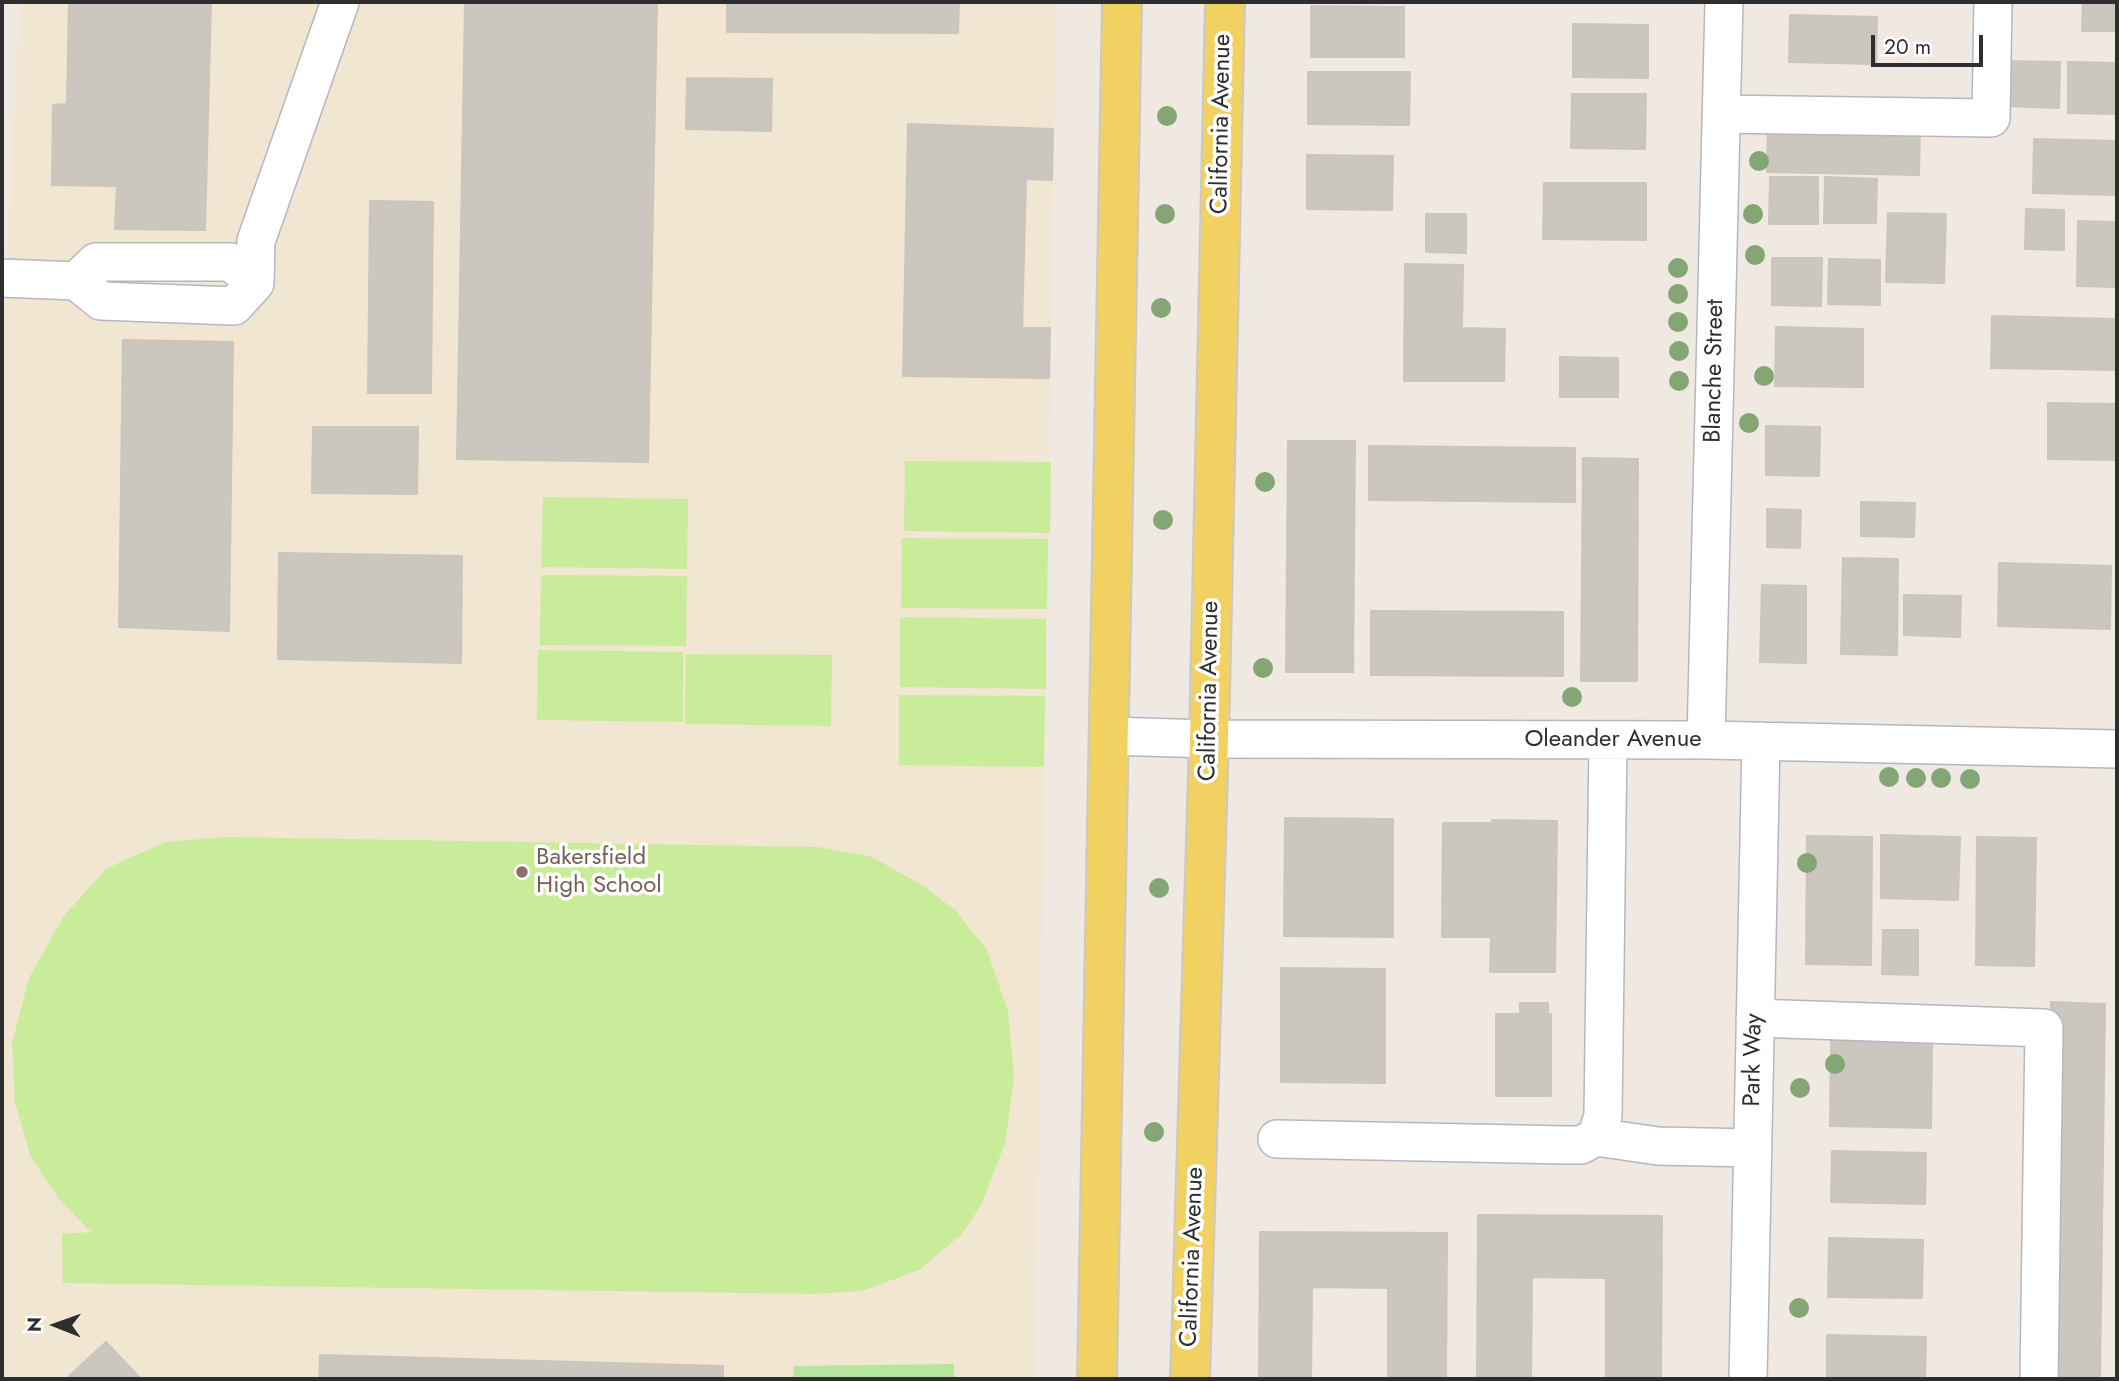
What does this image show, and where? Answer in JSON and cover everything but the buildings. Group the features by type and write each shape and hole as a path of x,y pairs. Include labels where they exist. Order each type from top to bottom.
{"main road":[{"path":"1097,1379 1122,2"},
{"name":"California Avenue","path":"1190,1379 1209,738 1225,2"}],"street":[{"path":"2,278 76,281 96,262 231,262 255,283 256,241 340,2"},
{"name":"Blanche Street","path":"1706,740 1724,2"},
{"path":"1721,114 1991,118 1993,2"},
{"name":"Oleander Avenue","path":"1109,736 1706,740 2117,749"},
{"path":"1596,1137 1603,1116 1608,740"},
{"name":"Park Way","path":"1748,1379 1761,741"},
{"path":"1755,1017 2044,1028 2039,1379"},
{"path":"1277,1139 1581,1145 1596,1137 1658,1146 1753,1148"}],"shaded area":[{"name":"Bakersfield High School","path":"20,2 1056,2 1035,1379 2,1379 2,364"}],"green space":[{"path":"905,461 1051,462 1050,533 904,531"},
{"path":"543,497 688,499 687,569 541,567"},
{"path":"902,538 1048,539 1047,609 901,608"},
{"path":"541,575 687,576 686,646 540,645"},
{"path":"900,617 1046,619 1046,689 900,687"},
{"path":"538,650 683,652 683,722 537,720"},
{"path":"686,654 832,655 831,726 685,724"},
{"path":"899,695 1045,696 1044,767 899,765"},
{"path":"227,837 817,847 872,857 920,884 955,910 987,950 1008,1012 1014,1078 1005,1143 981,1205 962,1234 919,1270 862,1291 813,1294 63,1283 62,1234 91,1232 59,1199 31,1157 15,1103 12,1043 29,978 64,916 107,868 166,842"},
{"path":"954,1364 954,1379 793,1379 794,1366"}],"place":[{"name":"Bakersfield High School","path":"522,872"}]}
